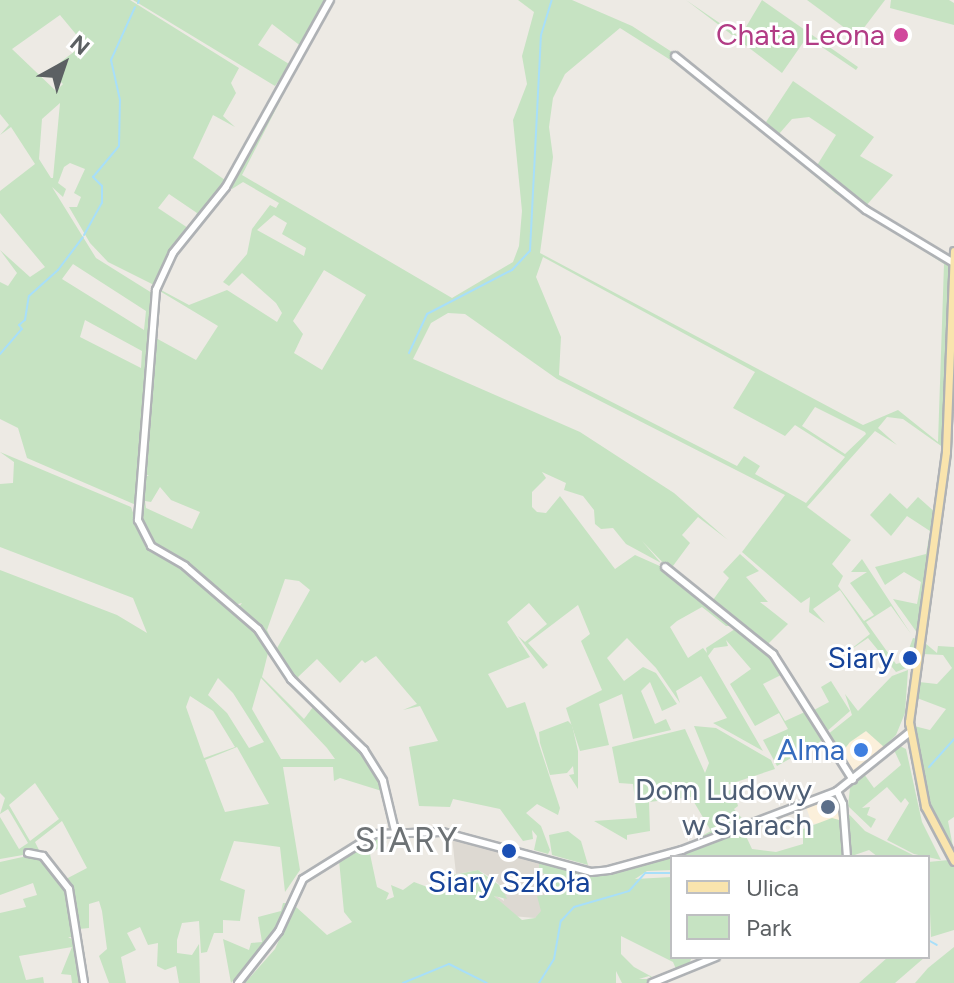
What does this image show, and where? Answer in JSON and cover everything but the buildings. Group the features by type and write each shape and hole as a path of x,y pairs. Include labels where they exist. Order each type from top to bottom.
{"main road":[{"path":"954,251 946,452 909,733 930,822 954,861"}],"street":[{"path":"330,0 226,187 173,253 156,290 138,520 151,546 205,582 258,629 291,679 364,750 383,781 395,831"},
{"path":"675,56 866,210 954,263"},
{"path":"665,567 779,661 853,780"},
{"path":"238,983 279,931 303,879 361,840 395,831 470,836 591,872 682,850 837,791 909,733"},
{"path":"837,791 843,804 847,855"},
{"path":"28,853 43,856 69,889 84,983"},
{"path":"652,983 711,959"}],"shaded area":[{"path":"866,731 884,747 853,774 843,747"},
{"path":"839,793 844,821 812,824 806,807"},
{"path":"452,837 539,862 549,876 551,906 535,918 512,916 493,894 504,901 502,887 492,878 478,870 456,874"}],"green space":[{"path":"0,0 130,0 239,68 231,83 236,93 223,116 235,127 213,115 193,158 225,180 232,175 193,222 197,213 169,194 158,208 188,228 156,286 108,262 90,243 69,207 77,207 81,197 74,193 85,169 70,163 64,167 58,183 66,189 63,197 52,187 96,258 152,293 136,505 27,458 18,428 0,419 0,282 8,286 17,273 0,250 30,277 45,267 0,213 0,191 35,164 11,127 0,135 9,125 0,114","holes":["60,15 84,44 49,71 63,84 56,91 12,49","60,103 53,178 39,159 42,119","73,264 146,311 144,330 62,279","85,320 142,351 141,368 80,337"]},
{"path":"133,0 328,0 302,47 272,24 258,45 289,64 300,50 275,86"},
{"path":"332,0 242,175 452,298 513,262 519,246 522,211 513,120 527,84 522,56 534,12 518,0 572,0 632,26 675,54 865,211 949,264 944,448 903,419 887,417 878,428 897,445 875,431 807,507 851,540 832,564 843,576 838,586 864,621 874,615 850,583 867,572 851,572 862,559 911,634 891,606 866,622 896,664 904,662 913,638 917,639 909,667 896,672 868,638 846,653 870,634 840,590 813,609 825,623 809,612 810,597 801,603 742,552 785,495 557,379 465,314 448,313 431,323 413,359 580,432 674,493 728,540 698,517 682,535 690,543 670,570 642,541 661,563 626,544 613,528 601,529 595,524 594,510 583,496 564,490 566,483 542,472 546,478 532,492 532,507 537,512 546,513 560,496 615,569 635,555 662,567 735,626 726,626 702,607 677,621 670,627 688,658 703,648 707,653 706,648 738,627 764,647 785,673 763,684 785,721 807,711 786,675 802,695 837,760 823,740 777,766 763,740 788,729 779,713 755,726 730,684 751,669 726,640 728,646 714,648 708,656 763,751 713,723 727,718 701,676 676,691 680,703 656,668 627,638 607,658 624,681 643,667 656,673 677,704 662,711 650,682 641,691 655,724 666,719 671,730 633,739 622,694 599,704 609,745 580,751 566,708 602,690 581,641 590,634 578,605 528,643 548,665 543,669 518,636 525,642 547,624 529,603 507,622 530,657 488,674 507,708 525,702 560,808 558,815 537,804 526,813 541,826 550,850 548,854 534,850 537,836 532,830 533,839 523,841 500,809 453,799 450,807 419,806 409,747 438,741 420,706 403,710 417,704 376,656 365,663 362,660 340,683 317,659 298,677 310,699 261,631 238,608 242,603 234,605 145,537 140,513 143,476 149,476 144,473 145,421 155,300 160,301 154,337 196,360 218,326 158,290 173,256 161,290 189,305 227,290 277,322 282,313 276,303 242,273 229,286 223,282 247,254 252,229 270,205 276,208 279,203 243,182 232,189 229,185","holes":["620,28 702,80 835,193 944,264 938,442 898,410 863,425 540,253 553,157 549,127 553,98 565,74","274,215 287,223 282,234 306,248 304,256 257,230","543,257 755,372 733,408 785,436 795,425 845,457 806,503 755,474 760,466 744,456 737,466 559,375 561,337 536,277","324,270 366,295 322,370 294,353 303,334 293,321","815,407 865,432 845,454 802,426","160,487 171,500 200,512 192,529 146,508 145,501 151,502","285,579 299,581 310,590 276,650 267,630"]},
{"path":"686,0 740,37 762,0 858,67 856,70 807,37 782,73"},
{"path":"807,0 885,0 857,37"},
{"path":"891,0 949,0 954,3 954,25 890,8"},
{"path":"793,81 874,137 860,156 893,175 865,207 816,167 836,135 809,117 792,119 779,134 766,122"},
{"path":"0,452 131,507 146,548 183,567 257,629 288,677 268,653 262,677 304,719 313,707 293,683 365,756 385,792 340,778 334,781 333,767 283,767 300,870 285,892 280,847 234,841 220,880 245,890 240,921 223,920 223,933 214,933 207,952 201,953 199,921 182,923 177,940 177,953 192,955 199,944 200,983 179,983 176,966 165,970 157,966 158,943 148,945 140,927 127,933 136,950 121,957 126,983 109,983 99,956 107,949 99,901 89,904 89,928 79,929 66,879 87,868 62,821 35,842 40,852 0,859 0,817 19,849 28,843 8,809 0,814 5,798 0,793 0,570 117,615 147,633 133,598 0,547 0,484 13,483 14,462","holes":["218,678 233,693 264,742 249,748 227,713 208,695","261,678 335,759 281,759 252,709","190,696 213,711 235,747 204,758 186,707","237,747 269,804 225,812 205,760","35,783 59,819 30,841 9,805"]},
{"path":"890,493 907,509 918,497 936,513 933,533 907,516 891,536 870,515"},
{"path":"929,537 932,540 918,634 893,599 917,604 921,582 904,572 885,585 875,567 926,554"},
{"path":"740,554 759,571 746,577 768,602 760,602 788,624 766,646 710,604 729,578 723,572"},
{"path":"925,643 937,653 938,646 954,647 954,817 948,821 954,852 935,818 915,745 914,726 930,730 946,709 917,698 919,682 937,684 952,668 943,655 923,654"},
{"path":"908,670 905,713 896,735 884,747 866,731 850,742 843,751 850,770 827,735 852,715 845,694 858,711 892,676"},
{"path":"831,681 850,711 825,733 811,707 814,710 829,702 821,687"},
{"path":"568,721 572,725 578,751 578,789 569,775 574,774 573,766 567,773 550,775 540,743 539,732"},
{"path":"694,726 716,728 771,760 775,769 724,786 725,793 733,788 738,806 734,809 746,823 687,844 711,831 691,797 649,802 650,831 627,835 627,840 594,821 637,818 633,784 619,783 612,747 685,729 705,773 709,763"},
{"path":"898,745 906,749 922,822 941,860 930,855 914,854 887,840 909,803 905,798 901,803 887,787 862,808 870,807 867,815 876,819 871,828 848,806 850,788 864,774 874,788 901,765 894,750"},
{"path":"795,810 745,834 752,849 776,852 803,844 803,829 832,818 843,821 843,855 673,855"},
{"path":"846,811 865,831 913,855 875,855 869,850 849,855"},
{"path":"568,831 581,841 588,865 552,855 549,835"},
{"path":"392,836 382,838 387,842 370,854 377,887 389,893 386,900 394,897 391,885 403,890 414,882 438,891 440,882 447,879 442,870 453,875 478,870 502,887 507,899 494,896 522,920 535,918 541,911 537,896 550,894 549,876 539,871 539,862 527,859 532,857 591,873 670,856 670,870 647,871 635,879 670,877 670,959 691,959 688,966 653,980 649,976 639,979 649,979 647,983 622,983 616,971 616,983 245,983 275,949 307,878 367,840","holes":["339,860 344,912 352,922 327,935 295,906 307,882","621,936 673,962 676,969 654,978 634,967 621,954"]},
{"path":"36,854 67,888 75,937 68,937 78,942 83,983 72,983 71,975 61,974 72,947 19,956 26,980 43,977 44,983 0,983 0,913 26,907 23,899 37,895 33,883 0,895 0,862"},
{"path":"949,860 954,866 954,930 931,937 930,912 930,862"},
{"path":"283,903 286,903 276,931 231,983 223,939 249,950 251,943 262,942 258,917 281,911"},
{"path":"954,947 954,983 915,983 928,968"},
{"path":"886,959 923,959 895,983 859,983"}],"waterway":[{"path":"409,353 427,314 512,270 530,251 541,35 552,0"},
{"path":"84,235 102,203 102,186 93,177 119,146 120,100 111,60 135,7"},
{"path":"0,354 22,329 19,325 25,320 29,296 58,270 83,237"},
{"path":"929,767 954,739"},
{"path":"539,983 554,959 561,921 574,907 629,891 645,873 670,873"},
{"path":"930,941 937,945"},
{"path":"403,983 449,964 487,983"}],"place":[{"name":"Chata Leona","path":"901,35"},
{"name":"Siary","path":"910,658"},
{"name":"Alma","path":"861,750"},
{"name":"Dom Ludowy w Siarach","path":"828,807"},
{"name":"Siary Szkoła","path":"509,851"}],"district":[{"name":"SIARY","path":"407,841"}]}
